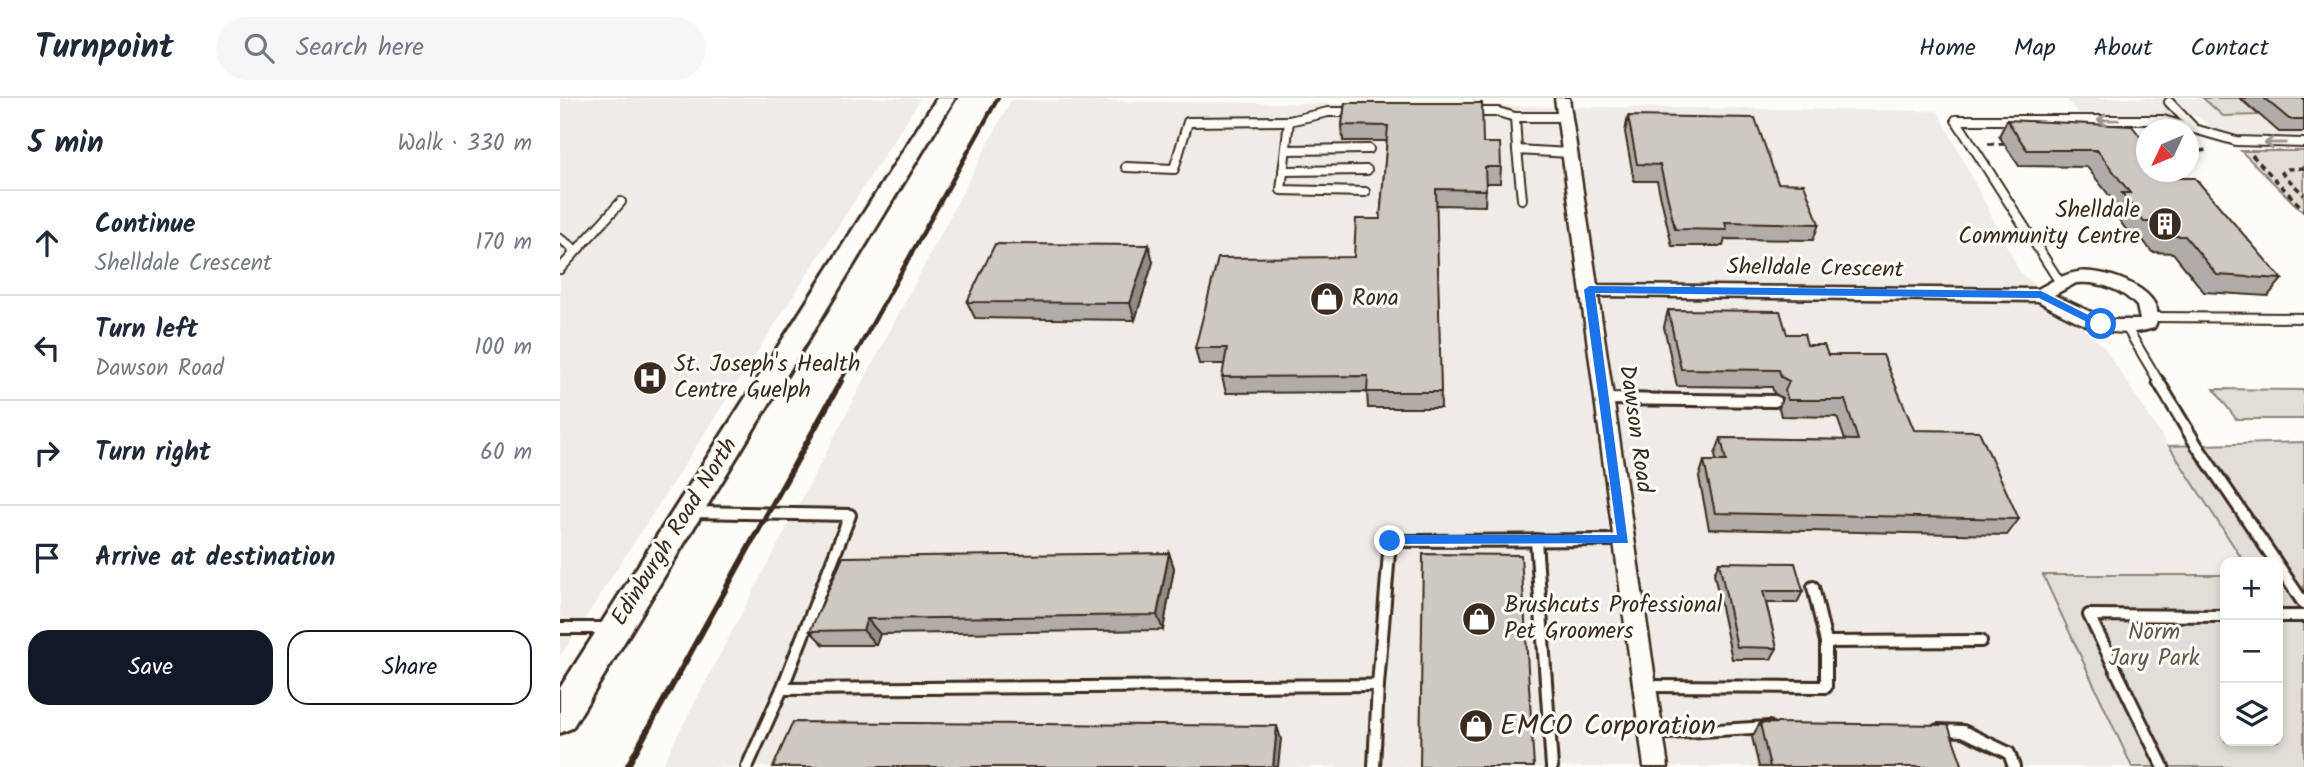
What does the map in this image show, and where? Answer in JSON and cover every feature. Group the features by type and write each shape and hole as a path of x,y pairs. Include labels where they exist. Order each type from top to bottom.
{"main road":[{"name":"Edinburgh Road North","path":"560,717 946,98"}],"street":[{"name":"Dawson Road","path":"1562,98 1656,767"},
{"name":"Shelldale Crescent","path":"2041,295 2078,277 2118,284 2141,300 2150,317"},
{"name":"Shelldale Crescent","path":"1589,290 2041,295 2101,324 2128,330"},
{"path":"2128,330 2148,324 2150,317"}],"lane":[{"path":"2169,102 2185,119"},
{"path":"1126,167 1174,169 1188,122 1289,121 1328,112 1367,112"},
{"path":"1459,112 1498,112 1515,117 1565,117"},
{"path":"1515,117 1522,199"},
{"path":"2061,284 1956,120 2136,120"},
{"path":"1289,121 1280,190 1365,192"},
{"path":"2199,130 2236,141 2304,143"},
{"path":"1286,150 1369,149"},
{"path":"1517,150 1570,153"},
{"path":"1283,171 1367,170"},
{"path":"560,269 621,202"},
{"path":"560,239 572,247 573,254"},
{"path":"2150,317 2304,318"},
{"path":"2128,330 2197,446 2272,557"},
{"path":"1604,399 1775,401"},
{"path":"687,512 850,515 782,689 747,767"},
{"path":"1536,540 1552,767"},
{"path":"1374,767 1390,541 1624,540"},
{"path":"2283,573 2304,604"},
{"path":"1644,686 1826,687 1826,642 1813,587"},
{"path":"2163,767 2089,615 2220,615"},
{"path":"2283,616 2304,616"},
{"path":"560,628 616,628"},
{"path":"1826,642 1981,641"},
{"path":"782,689 1378,685"},
{"path":"1651,734 1785,727"},
{"path":"1922,730 1963,731 2009,753 2014,767"}],"path":[{"path":"1984,144 2004,144"},
{"path":"2199,151 2216,149"},
{"path":"2246,149 2304,210"},
{"path":"2304,168 2288,169 2282,173 2304,195"}],"shaded area":[{"name":"St. Joseph's Health Centre Guelph","path":"560,98 921,98 560,657"},
{"path":"2065,98 2304,98 2304,136 2237,135 2209,126 2195,115 2078,113"},
{"path":"1011,100 1938,111 2020,272 2104,347 2241,557 2220,557 2220,575 2043,576 2132,767 661,767"}],"green space":[{"path":"2203,98 2239,98 2258,115 2223,116"},
{"path":"2241,151 2304,151 2304,213"},
{"path":"2214,389 2304,390 2304,419 2236,419"},
{"name":"Norm Jary Park","path":"2304,442 2304,767 2132,767 2043,575 2220,575 2220,746 2283,746 2283,557 2241,557 2169,446"}],"building":[{"path":"2264,98 2304,98 2304,119 2289,119"},
{"name":"Rona","path":"1345,103 1482,103 1483,143 1500,143 1501,167 1485,167 1486,190 1436,189 1441,392 1367,392 1368,376 1222,377 1227,348 1195,348 1218,258 1354,257 1356,219 1380,219 1388,126 1342,125"},
{"path":"1628,116 1755,118 1778,183 1804,184 1819,224 1725,222 1727,230 1675,229 1660,165 1637,164"},
{"path":"2007,120 2132,126 2136,131 2136,182 2198,182 2282,279 2217,275 2185,236 2164,236 2153,222 2144,222 2122,193 2130,193 2097,150 2027,150"},
{"path":"995,244 1149,245 1130,303 967,302"},
{"path":"1668,310 1780,311 1787,334 1804,334 1807,345 1824,345 1828,355 1883,355 1914,430 1979,431 2019,519 1715,513 1704,461 1726,461 1721,438 1858,440 1845,400 1788,400 1785,391 1789,381 1781,377 1779,370 1681,369"},
{"path":"1169,553 1157,615 867,619 863,630 810,631 843,557"},
{"path":"1423,554 1521,555 1534,767 1420,767"},
{"path":"1719,562 1795,563 1803,591 1763,591 1777,648 1737,647"},
{"path":"793,722 1277,726 1273,767 773,767"},
{"path":"1760,723 1948,725 1963,767 1770,767"}],"railway":[{"path":"840,382 998,98"},
{"path":"627,767 841,381"}],"place":[{"name":"Shelldale Community Centre","path":"2165,224"},
{"name":"Rona","path":"1327,299"},
{"name":"St. Joseph's Health Centre Guelph","path":"650,378"},
{"name":"Brushcuts Professional Pet Groomers","path":"1479,619"},
{"name":"EMCO Corporation","path":"1476,726"}],"route":[{"path":"1390,541 1624,540 1589,290 2041,295 2101,324"}]}
